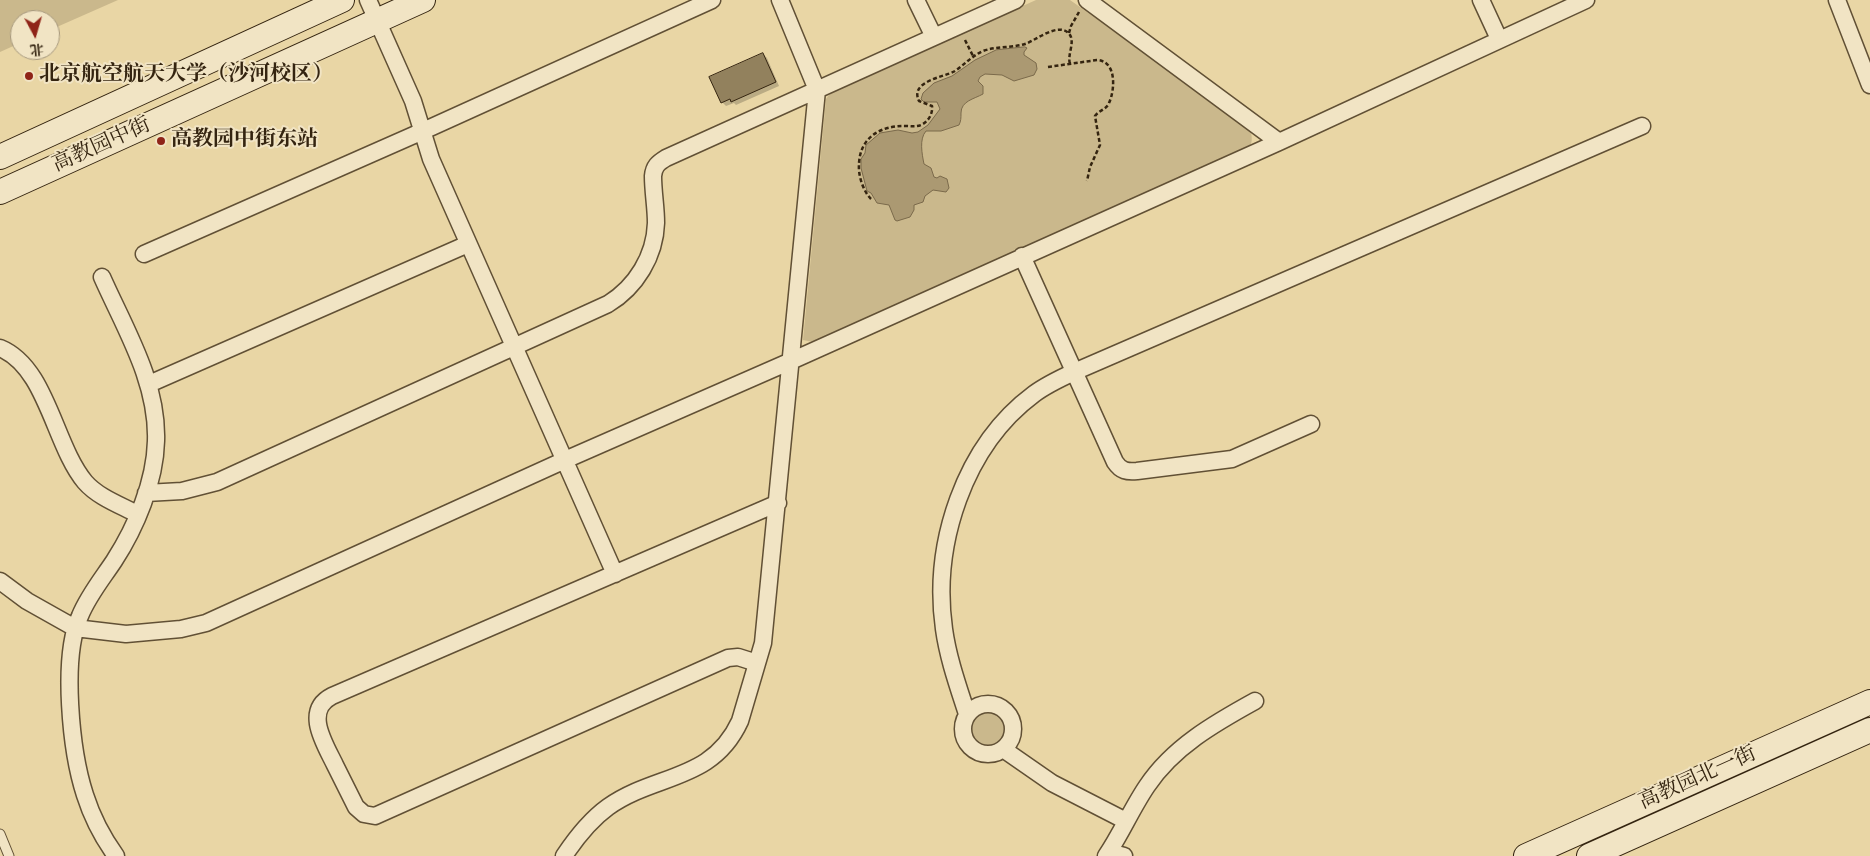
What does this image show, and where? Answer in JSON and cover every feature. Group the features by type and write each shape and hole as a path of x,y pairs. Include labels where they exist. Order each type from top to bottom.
{"main road":[{"name":"高教园中街","path":"0,157 342,0"},
{"name":"高教园中街","path":"0,192 372,10 423,0"},
{"name":"高教园北一街","path":"1526,856 1870,702"},
{"name":"高教园北一街","path":"1589,856 1870,730"}],"street":[{"path":"144,254 423,131 712,0"},
{"path":"564,856 588,824 608,807 647,786 702,766 714,757 735,732 746,704 757,663 766,626 818,90 780,0"},
{"path":"916,0 938,35"},
{"path":"926,0 938,35"},
{"path":"146,493 182,491 217,482 515,348 618,298 636,279 645,266 655,235 653,176 658,163 1016,0"},
{"path":"1481,0 1499,39"},
{"path":"0,581 28,601 75,628 126,634 180,629 206,623 565,460 791,361 1279,142 1586,0"},
{"path":"1838,0 1870,86"},
{"path":"1084,4 1279,142"},
{"path":"372,10 406,82 431,159 615,574"},
{"path":"968,714 947,646 942,616 944,567 948,537 956,503 966,478 1003,424 1036,393 1074,372 1642,126"},
{"path":"149,384 468,244"},
{"path":"1022,256 1115,462 1120,468 1126,471 1232,459 1311,424"},
{"path":"102,277 149,384 156,408 156,441 153,467 146,493 128,537 86,603 75,628 71,663 72,727 80,779 90,809 116,856"},
{"path":"0,348 13,355 27,368 74,465 87,483 98,493 137,514"},
{"path":"757,663 738,657 728,658 379,814 369,815 359,812 318,727 318,712 326,699 778,503"},
{"path":"1113,855 1126,821 1147,785 1175,754 1220,720 1255,701"},
{"path":"982,704 990,704 1005,710 1013,724 1014,732 1003,749 992,754 983,754 975,752 968,746 962,730 964,721 974,708 982,704"},
{"path":"1003,749 1052,783 1126,821"}],"lane":[{"path":"0,834 10,856"}],"path":[{"path":"1070,64 1068,56 1072,43 1069,33 1084,4"},
{"path":"871,199 865,191 858,169 860,151 866,140 880,130 906,126 916,127 927,122 933,111 932,106 919,101 917,97 918,91 927,81 950,73 973,56 987,50 1024,45 1044,34 1057,30 1064,30 1069,33"},
{"path":"1048,67 1080,61 1101,60 1110,67 1113,77 1110,101 1106,108 1095,116 1100,145 1090,167 1087,181"}],"shaded area":[{"path":"0,0 118,0 60,26 60,10 10,10 10,48 0,52"},
{"path":"1036,0 1070,0 1250,127 1252,140 1249,148 1246,151 813,342 803,340 826,99 841,88"},
{"path":"1027,48 1024,55 1036,63 1037,69 1034,75 1014,81 1002,75 985,74 978,81 983,86 983,94 963,106 959,125 941,131 926,131 922,138 924,164 931,168 934,177 940,176 947,179 949,188 946,192 933,190 925,196 923,202 914,205 914,210 910,217 895,220 889,205 877,203 871,193 867,191 861,168 861,159 865,153 866,145 880,133 898,130 912,133 918,132 928,125 940,109 937,102 924,102 921,99 923,93 934,83 952,76 975,60 996,50"},
{"path":"989,712 996,713 1001,717 1005,722 1005,736 1001,741 996,745 989,746 982,745 977,741 973,736 972,729 973,722 977,717 982,713"}],"building":[{"path":"763,53 776,82 731,102 730,99 721,103 709,77"}],"place":[{"name":"北京航空航天大学（沙河校区）","path":"29,76"},
{"name":"高教园中街东站","path":"161,141"}]}
